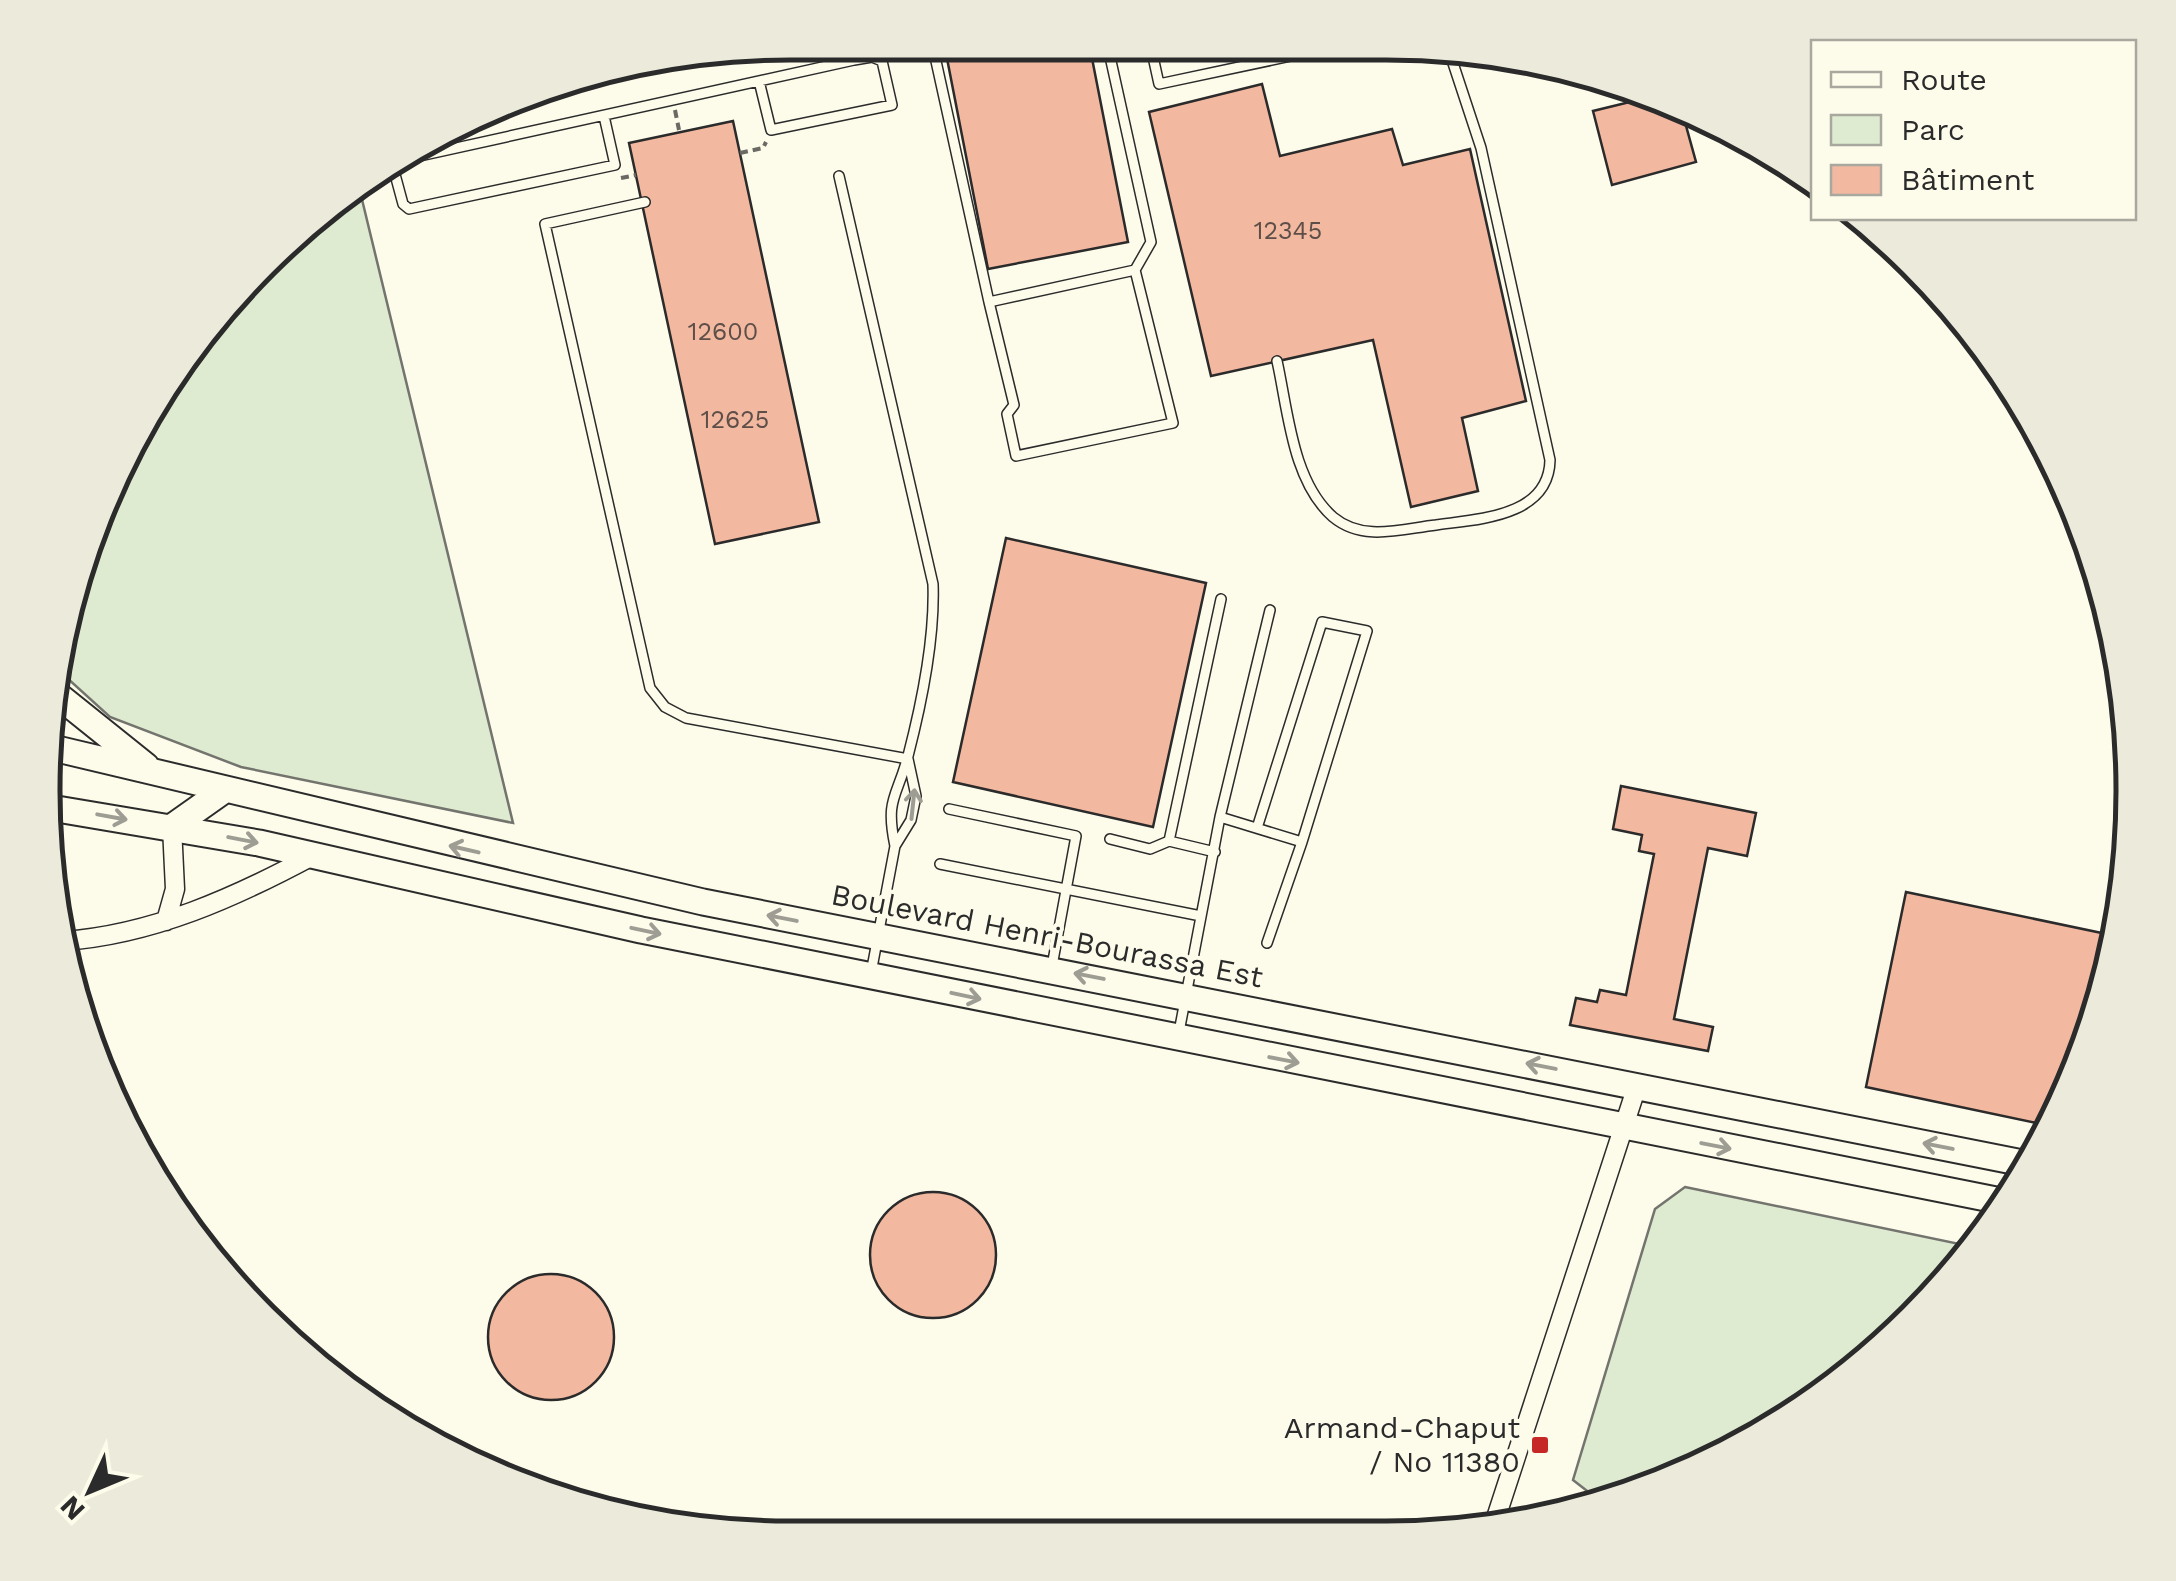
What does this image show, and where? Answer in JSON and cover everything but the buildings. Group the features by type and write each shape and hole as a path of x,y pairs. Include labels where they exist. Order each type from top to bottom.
{"main road":[{"path":"65,701 154,772"},
{"name":"Boulevard Henri-Bourassa Est","path":"62,750 608,882 2015,1161"},
{"path":"172,827 224,791"},
{"path":"61,809 314,855 642,930 1991,1199"}],"street":[{"path":"166,920 175,889 172,827"},
{"path":"75,938 166,920 314,855"},
{"path":"1498,1512 1620,1128 1637,1086"}],"lane":[{"path":"434,153 854,60"},
{"path":"759,81 771,130 892,105 880,60"},
{"path":"936,60 1014,404 1006,414 1016,456 1173,423 1135,270 1151,242 1111,60"},
{"path":"1154,60 1160,84 1270,60"},
{"path":"1277,361 1308,481 1326,510 1359,531 1383,532 1501,516 1533,496 1547,478 1550,460 1481,148 1454,64"},
{"path":"396,176 402,204 408,209 615,165 604,116"},
{"path":"840,176 932,584 932,632 908,759 889,814 895,846"},
{"path":"645,202 544,224 650,688 665,707 686,718 908,759"},
{"path":"989,302 1135,270"},
{"path":"1169,841 1221,599"},
{"path":"1178,1039 1220,816 1270,610"},
{"path":"1257,828 1322,622 1366,631 1268,943"},
{"path":"870,976 895,846 911,820 916,796 908,759"},
{"path":"950,809 1076,836 1052,969"},
{"path":"1220,816 1302,842"},
{"path":"1110,840 1150,850 1169,841 1215,852"},
{"path":"940,864 1202,916"}],"path":[{"path":"676,114 679,130"},
{"path":"740,153 763,148"},
{"path":"620,175 636,175"}],"green space":[{"path":"362,200 513,823 241,767 110,717 69,679 99,556 135,467 183,385 241,309 309,241"},
{"path":"1685,1187 1958,1244 1867,1340 1791,1398 1709,1446 1588,1492 1573,1480 1655,1209"}],"place":[{"name":"Armand-Chaput / No 11380","path":"1540,1445"}]}
